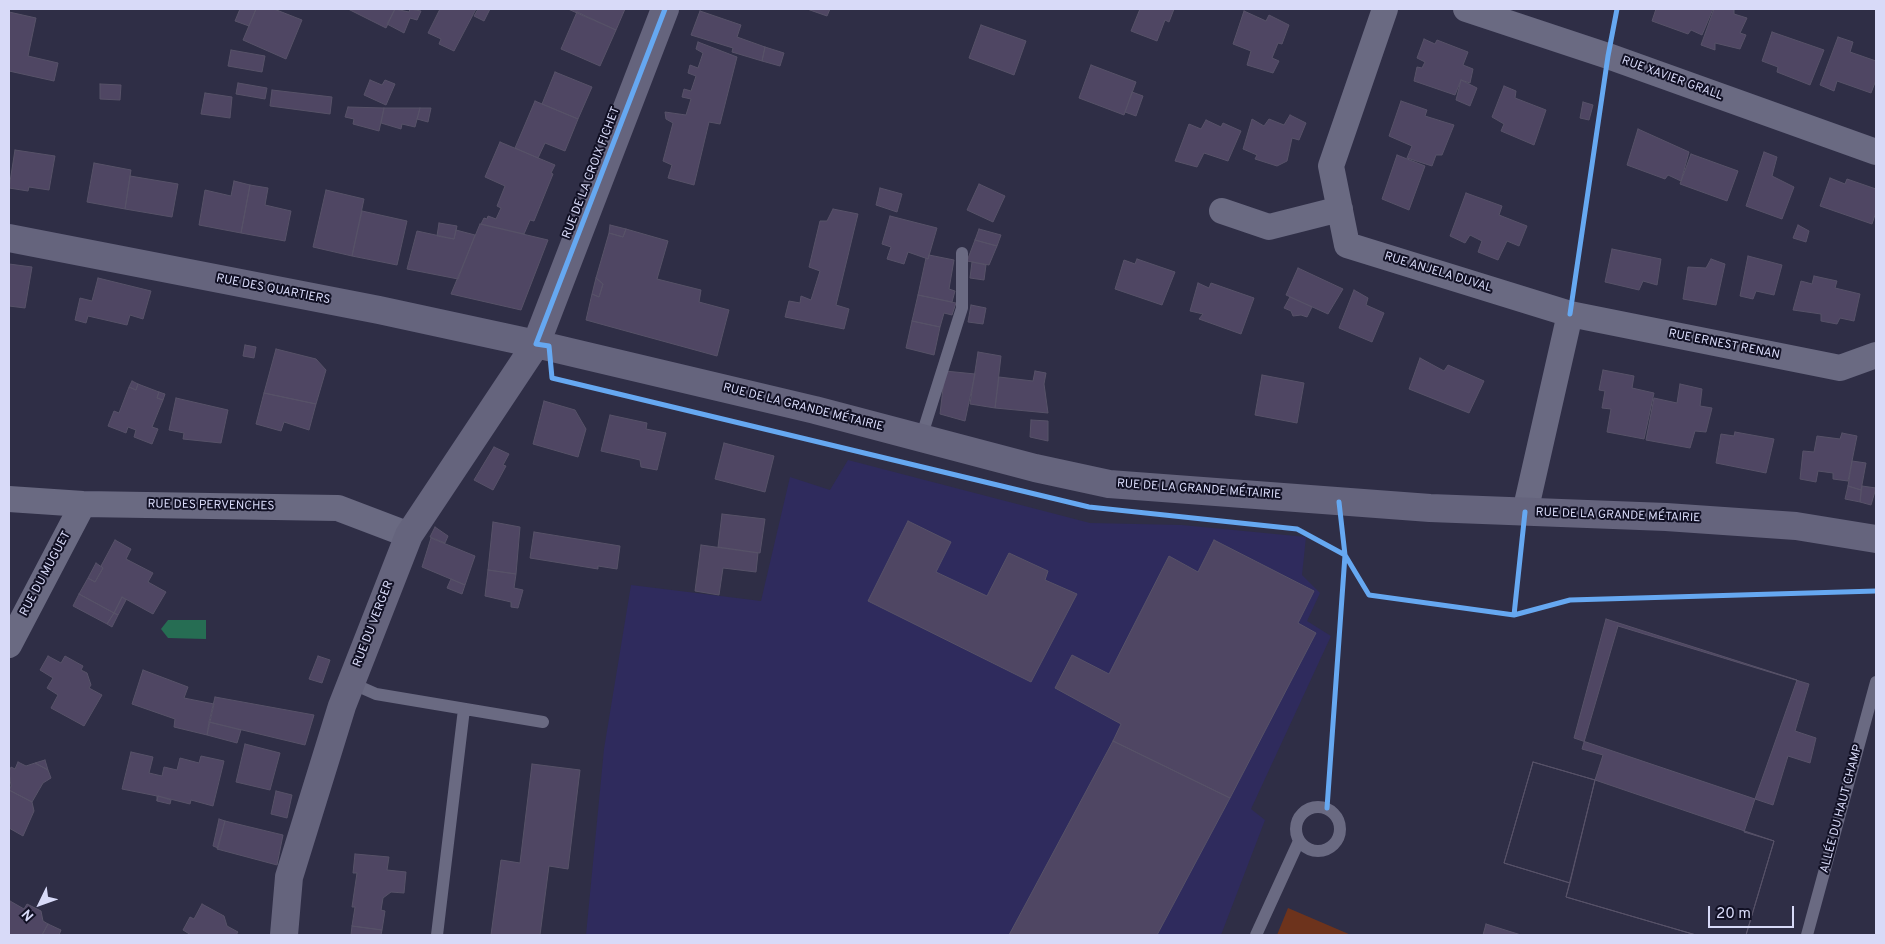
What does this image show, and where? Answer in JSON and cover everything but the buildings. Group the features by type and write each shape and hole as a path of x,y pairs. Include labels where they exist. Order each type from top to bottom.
{"main road":[{"name":"RUE DE LA CROIX FICHET","path":"536,344 665,9"},
{"name":"RUE DES QUARTIERS","path":"9,238 379,310 536,344"},
{"name":"RUE DE LA GRANDE MÉTAIRIE","path":"536,344 808,408 1035,468 1109,484 1366,504 1666,517 1796,526 1876,539"},
{"name":"RUE DU VERGER","path":"284,935 289,877 342,706 409,535 536,344"}],"street":[{"name":"RUE ANJELA DUVAL","path":"1386,9 1331,166 1347,245 1570,314"},
{"name":"RUE XAVIER GRALL","path":"1466,9 1608,56 1876,152"},
{"path":"1222,211 1269,228 1340,210"},
{"path":"1525,512 1570,314"},
{"name":"RUE ERNEST RENAN","path":"1570,314 1840,368 1876,355"},
{"name":"RUE DES PERVENCHES","path":"9,499 84,504 338,508 409,535"},
{"name":"RUE DU MUGUET","path":"9,645 84,504"}],"lane":[{"path":"921,438 962,308 962,252"},
{"path":"351,682 376,694 543,722"},
{"name":"ALLÉE DU HAUT CHAMP","path":"1807,935 1876,687"},
{"path":"437,935 464,709"},
{"path":"1256,935 1299,841"}],"shaded area":[{"path":"848,460 1090,523 1182,525 1306,537 1302,575 1320,593 1307,621 1331,636 1251,809 1265,820 1221,935 586,935 604,749 631,585 761,601 790,477 830,490"},
{"path":"168,620 206,620 206,639 168,638 161,629"},
{"path":"1288,908 1351,935 1277,935"}],"cycle path":[{"path":"665,9 536,344 549,346 552,378 1089,507 1297,529 1345,555 1369,595 1514,615 1570,600 1876,591"},
{"path":"1570,314 1608,56 1617,9"},
{"path":"1327,808 1345,555 1339,502"},
{"path":"1514,615 1525,512"}]}
